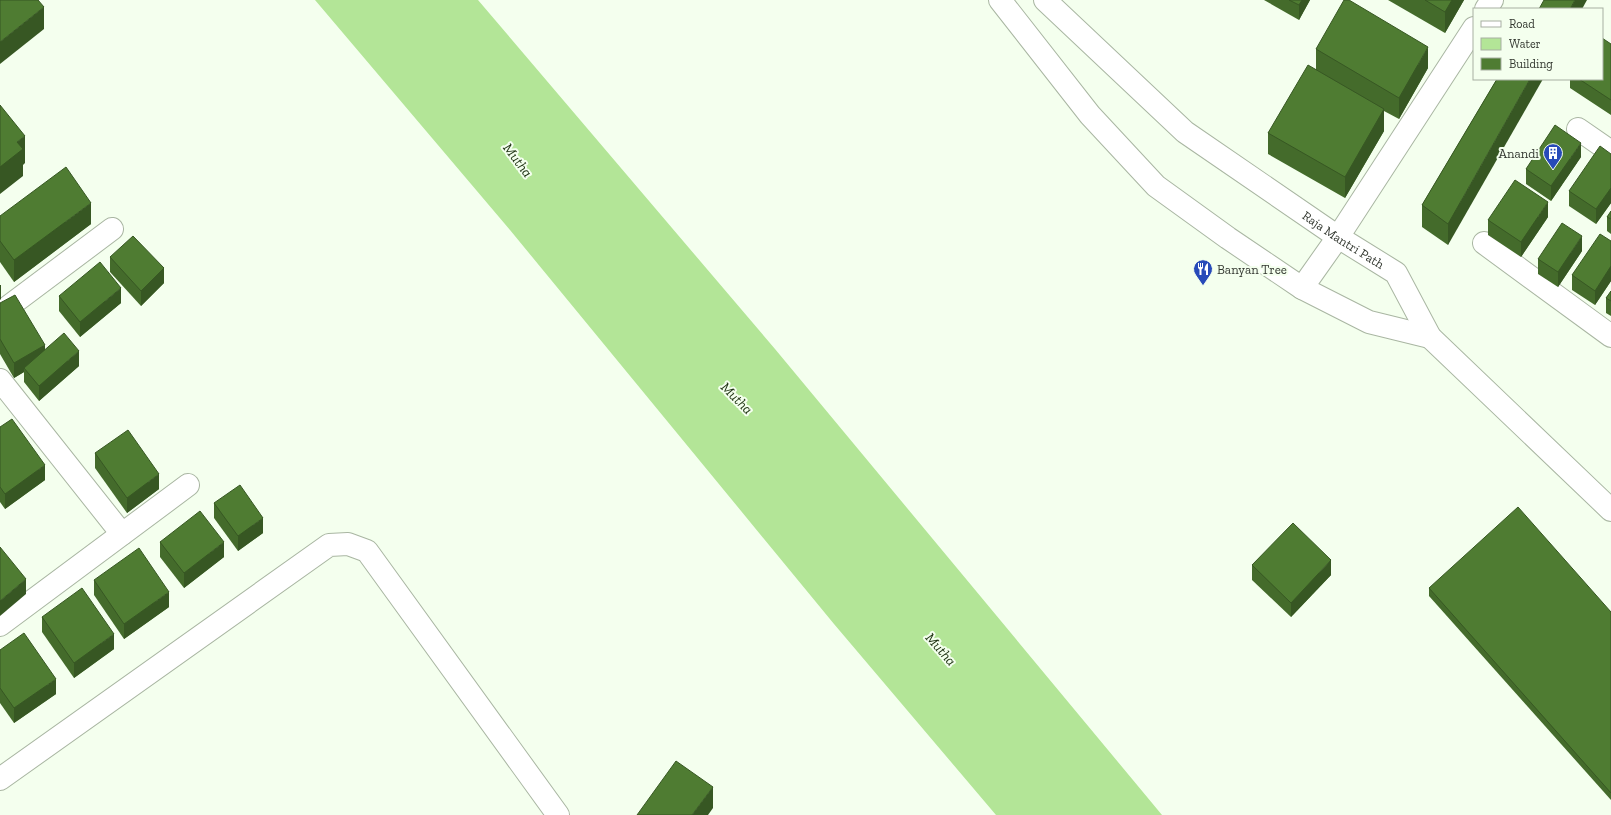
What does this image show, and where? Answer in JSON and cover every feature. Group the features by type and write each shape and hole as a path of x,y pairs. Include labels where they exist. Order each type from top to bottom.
{"main road":[{"path":"1000,0 1090,115 1156,186 1228,238 1302,288 1369,322 1430,336"},
{"name":"Raja Mantri Path","path":"1045,0 1185,132 1338,237 1396,273 1430,336 1611,510"},
{"path":"1302,288 1338,237 1473,30"},
{"path":"1578,129 1611,152"},
{"path":"0,314 112,229"},
{"path":"1484,243 1611,336"},
{"path":"0,380 122,534"},
{"path":"0,625 188,485"},
{"path":"0,779 329,545 348,544 368,551 558,815"}],"water":[{"name":"Mutha","path":"315,0 478,0 775,349 1162,815 996,815 834,624 510,230"}],"building":[{"path":"0,0 38,0 44,7 0,42"},
{"path":"1289,0 1302,0 1299,5"},
{"path":"1344,0 1349,0 1428,47 1399,98 1316,49"},
{"path":"1425,0 1452,0 1445,12"},
{"path":"1544,0 1575,0 1571,8 1540,8"},
{"path":"1603,39 1611,44 1611,100 1581,80 1603,80"},
{"path":"1308,65 1384,109 1345,177 1268,133"},
{"path":"1496,80 1529,80 1448,224 1422,205"},
{"path":"0,105 25,136 17,142 23,149 0,167"},
{"path":"1555,125 1581,143 1551,186 1526,169"},
{"path":"1600,146 1611,154 1611,188 1596,209 1569,191"},
{"path":"66,167 91,203 14,260 0,241 0,216"},
{"path":"1515,180 1548,202 1521,242 1488,220"},
{"path":"1611,211 1611,219 1607,217"},
{"path":"1562,223 1582,236 1558,272 1538,259"},
{"path":"1600,234 1611,241 1611,266 1595,291 1572,275"},
{"path":"133,236 164,268 141,291 110,257"},
{"path":"100,262 121,288 80,322 59,296"},
{"path":"1611,291 1611,301 1606,298"},
{"path":"15,295 45,345 14,363 0,339 0,303"},
{"path":"64,333 79,351 39,386 24,368"},
{"path":"12,419 45,465 5,494 0,487 0,427"},
{"path":"128,430 159,474 127,498 95,453"},
{"path":"240,485 263,518 238,536 214,503"},
{"path":"1518,507 1611,612 1611,793 1429,588"},
{"path":"200,511 224,542 184,573 160,542"},
{"path":"1293,523 1331,560 1291,603 1252,565"},
{"path":"0,547 26,579 0,601"},
{"path":"139,548 169,592 124,624 94,580"},
{"path":"82,588 114,634 74,663 42,617"},
{"path":"24,633 56,679 14,708 0,688 0,650"},
{"path":"676,761 713,787 692,815 637,815"}],"place":[{"name":"Anandi","path":"1553,170"},
{"name":"Banyan Tree","path":"1203,286"}]}
